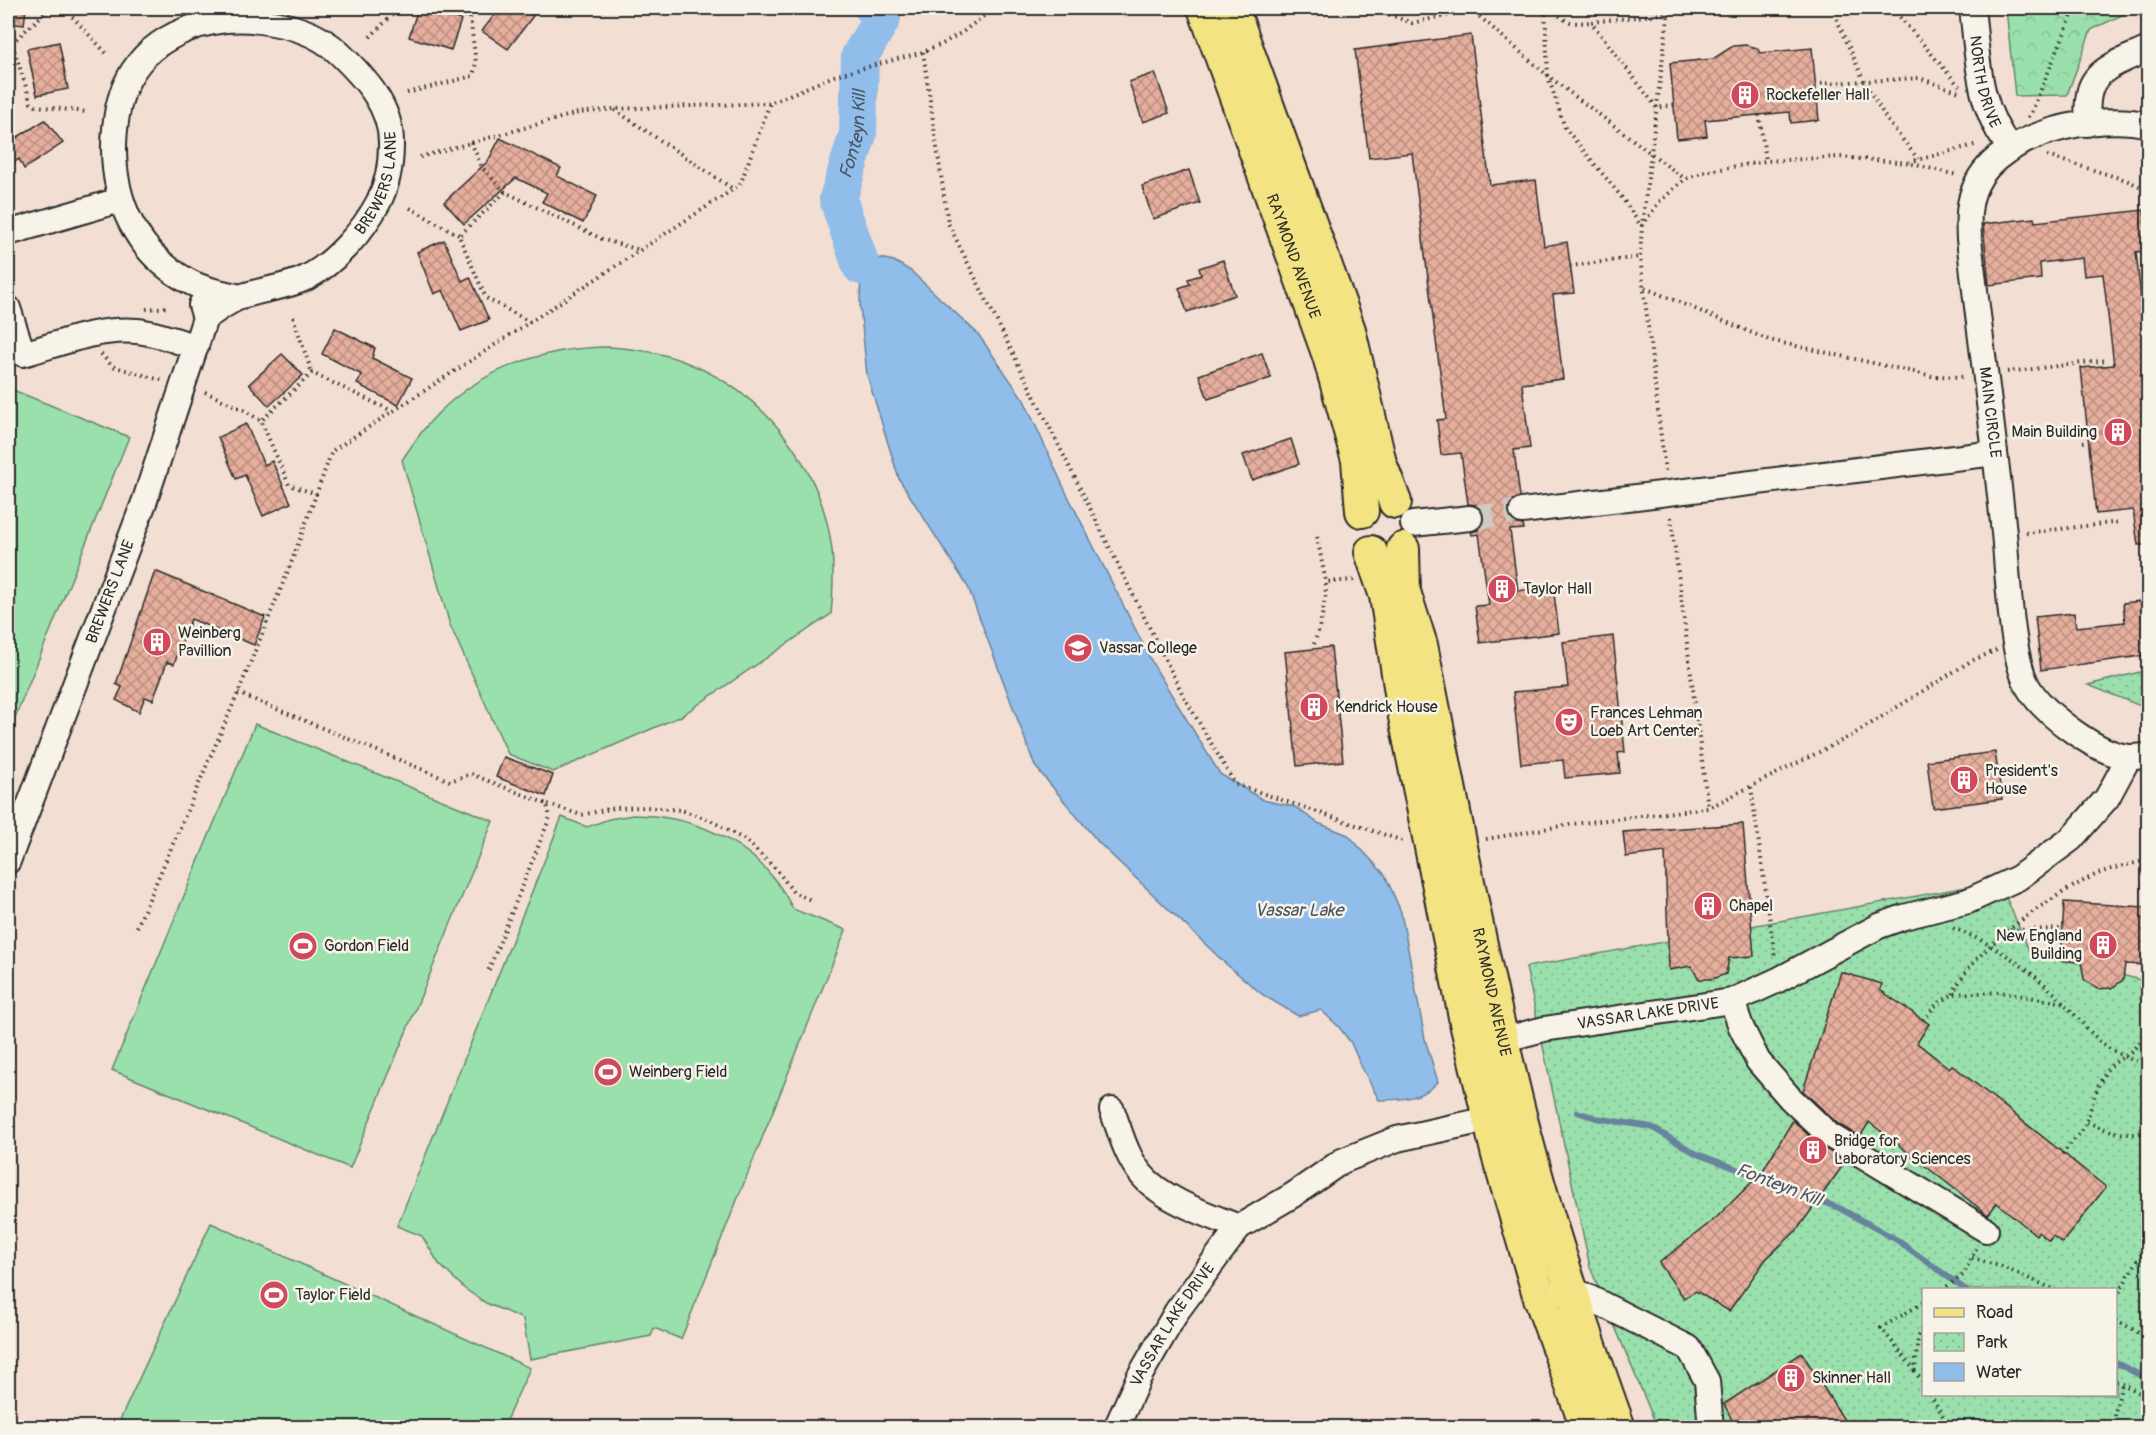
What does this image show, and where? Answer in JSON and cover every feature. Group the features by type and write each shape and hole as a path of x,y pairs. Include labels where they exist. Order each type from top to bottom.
{"main road":[{"name":"RAYMOND AVENUE","path":"1204,8 1329,356 1358,460 1362,511 1357,530 1364,546 1368,565 1386,596 1404,712 1467,872 1524,1131 1559,1255 1619,1428"},
{"name":"RAYMOND AVENUE","path":"1232,8 1349,330 1380,463 1404,525 1404,592 1420,645 1434,785 1467,1027 1498,1155 1539,1295 1587,1428"},
{"path":"1362,511 1373,502 1381,500 1404,525 1387,555 1368,565"}],"street":[{"name":"NORTH DRIVE","path":"1972,8 1985,101 1995,129 2011,149"},
{"name":"BREWERS LANE","path":"205,318 240,297 306,278 349,243 379,202 389,172 391,146 390,127 375,93 358,71 334,49 309,33 285,25 251,20 224,20 176,33 152,50 130,75 118,106 114,148 120,200 137,234 154,255 189,282 240,297"},
{"path":"2087,124 2090,88 2095,79 2111,67 2148,49"},
{"name":"MAIN CIRCLE","path":"2139,756 2112,752 2083,738 2053,717 2029,689 2021,669 2012,622 1968,217 1976,184 1986,168 2011,149 2058,129 2114,121 2148,124"},
{"path":"8,233 120,200"},
{"name":"BREWERS LANE","path":"8,861 145,500 194,389 196,346 205,318 199,300 189,282"},
{"path":"8,308 23,354 90,335 134,331 196,346"},
{"path":"1522,511 1995,453"},
{"path":"1404,525 1470,518"},
{"path":"1732,1001 1778,980 1879,926 1904,917 1968,901 2018,878 2071,839 2107,798 2139,756"},
{"name":"VASSAR LAKE DRIVE","path":"1502,1036 1517,1036 1544,1029 1732,1001 1741,1027 1758,1061 1790,1098 1829,1134 1986,1230"},
{"path":"1112,1110 1126,1148 1141,1174 1160,1190 1192,1208 1239,1227"},
{"name":"VASSAR LAKE DRIVE","path":"1116,1428 1139,1377 1177,1311 1239,1227 1293,1195 1342,1161 1398,1139 1489,1119"},
{"path":"1539,1295 1559,1291 1580,1293 1689,1348 1707,1381 1711,1428"}],"path":[{"path":"50,8 10,42 31,103 36,106 87,112"},
{"path":"64,8 108,55"},
{"path":"69,13 75,8"},
{"path":"370,37 399,8"},
{"path":"407,93 473,76 476,63 470,17 430,8"},
{"path":"420,157 578,113 614,109 770,104 834,76 879,65 944,43 994,8"},
{"path":"1372,8 1412,23 1473,9 1548,76 1685,179"},
{"path":"1545,8 1548,76 1565,128 1620,195 1642,226"},
{"path":"1550,8 1563,21 1576,23 1719,8"},
{"path":"1665,471 1640,257 1668,8"},
{"path":"1832,8 1864,81 1887,120 1918,159"},
{"path":"1815,84 1919,78 1965,94 1892,8"},
{"path":"2018,119 2027,118 2032,111 2075,8"},
{"path":"1592,22 1657,108"},
{"path":"922,52 948,223 1183,695 1235,784 1412,844"},
{"path":"137,927 238,693 290,566 332,451 740,185 770,104"},
{"path":"1657,108 1674,105"},
{"path":"614,109 733,190"},
{"path":"1759,115 1766,161"},
{"path":"471,142 481,166 505,192 604,240 640,250"},
{"path":"1908,163 1978,144"},
{"path":"2046,156 2126,180 2148,190"},
{"path":"1642,226 1659,202 1685,179 1704,172 1766,161 1840,157 1908,163 1959,175"},
{"path":"459,236 505,192"},
{"path":"410,208 459,236 486,298 530,322"},
{"path":"1570,266 1640,257"},
{"path":"1644,288 1769,340 1932,376 1969,377"},
{"path":"294,316 312,373 392,412"},
{"path":"90,335 112,366 194,389 244,410 261,421 289,485 316,494"},
{"path":"1998,374 2108,360"},
{"path":"261,421 312,373"},
{"path":"1671,517 1708,808"},
{"path":"2022,533 2120,522"},
{"path":"1314,644 1323,613 1326,582 1317,537"},
{"path":"1326,582 1368,565"},
{"path":"1485,839 1573,824 1708,808 1851,736 1971,661 2000,648"},
{"path":"238,693 450,781 471,774 581,815 614,808 647,807 681,810 710,820 745,840 777,870 792,892 811,900"},
{"path":"1751,787 1778,980"},
{"path":"487,974 550,817 547,804"},
{"path":"1953,994 1958,983 1991,945 2048,901 2081,882 2110,870 2148,860"},
{"path":"1944,925 1991,945 2032,974 2100,1040 2125,1057 2148,1066"},
{"path":"2010,930 2063,929"},
{"path":"1923,1020 1936,1005 1953,994 2000,992 2064,1003"},
{"path":"2062,1154 2087,1122 2103,1077 2117,1059 2125,1057 2142,1041 2148,1031"},
{"path":"2087,1122 2122,1134 2148,1131"},
{"path":"1945,1288 1963,1275 1986,1230"},
{"path":"2117,1294 2148,1243"},
{"path":"1971,1258 2002,1267 2051,1288"},
{"path":"1922,1303 1881,1328 1922,1382"},
{"path":"2117,1321 2148,1338"},
{"path":"1915,1371 1917,1338 1922,1326"},
{"path":"2117,1382 2148,1397"},
{"path":"2116,1428 2115,1413 2122,1384"},
{"path":"1931,1396 1950,1428"}],"shaded area":[{"name":"Vassar College","path":"8,8 2148,8 2148,1427 8,1427"}],"green space":[{"path":"2006,8 2136,8 2091,30 2067,95 2015,96"},
{"path":"610,347 667,356 714,375 740,392 764,413 784,436 802,462 816,489 826,519 833,558 831,614 681,716 553,772 508,754 450,625 402,460 426,426 448,404 489,376 535,357 585,348"},
{"path":"8,388 129,437 8,735"},
{"path":"2148,670 2148,709 2088,685"},
{"name":"Gordon Field","path":"255,724 493,821 350,1168 112,1070"},
{"path":"633,815 682,821 727,839 747,852 765,869 781,887 793,909 846,930 681,1339 654,1328 651,1336 530,1359 523,1319 486,1303 465,1289 439,1264 422,1236 397,1226 562,817 587,827 609,819"},
{"path":"1999,881 2029,950 2148,982 2148,1427 1657,1427 1590,1267 1526,967"},
{"name":"Taylor Field","path":"211,1223 530,1368 503,1427 136,1428 120,1420"}],"water":[{"name":"Vassar Lake","path":"880,258 894,261 911,271 978,334 1024,400 1064,488 1154,666 1220,774 1263,800 1295,807 1318,823 1348,835 1385,875 1401,912 1425,1039 1438,1082 1432,1088 1411,1097 1379,1100 1351,1043 1339,1027 1321,1010 1298,1016 1263,995 1226,964 1099,843 1035,766 968,587 899,479 867,375 860,306 861,266"}],"building":[{"path":"8,8 26,8 24,25 8,23"},
{"path":"418,8 427,8 461,20 451,50 409,37"},
{"path":"500,8 539,8 508,49 482,31"},
{"path":"1471,35 1490,185 1536,180 1544,246 1567,242 1574,293 1553,295 1563,379 1522,384 1530,448 1514,450 1520,497 1509,505 1508,512 1511,520 1523,525 1524,529 1510,530 1518,591 1553,586 1559,633 1480,643 1475,606 1489,605 1479,534 1472,535 1471,532 1478,530 1483,524 1484,516 1476,505 1468,504 1461,453 1441,455 1437,420 1446,419 1412,153 1369,158 1355,50"},
{"path":"59,42 68,89 37,95 27,49"},
{"name":"Rockefeller Hall","path":"1746,45 1757,48 1760,53 1812,48 1819,120 1791,123 1790,112 1705,120 1707,136 1677,139 1670,63 1713,59 1733,46"},
{"path":"1155,73 1169,113 1143,122 1129,82"},
{"path":"45,120 63,143 24,169 19,159 8,167 8,143"},
{"path":"500,138 561,168 557,176 597,196 583,223 542,202 547,193 516,178 464,224 444,202 488,161"},
{"path":"1189,170 1200,203 1153,219 1142,186"},
{"name":"Main Building","path":"2144,210 2148,251 2136,252 2148,364 2148,545 2138,545 2133,510 2096,514 2081,368 2114,365 2103,274 2084,276 2082,258 2040,263 2041,279 1989,285 1983,224 2034,218 2035,222"},
{"path":"444,240 462,281 470,277 489,320 461,331 443,290 434,294 417,252"},
{"path":"1223,260 1235,295 1187,312 1179,288 1190,284 1188,279 1201,275 1199,268"},
{"path":"335,328 375,348 372,358 412,378 398,405 357,384 362,375 322,354"},
{"path":"1262,353 1271,378 1208,399 1199,375"},
{"path":"282,354 303,375 269,406 249,384"},
{"path":"246,424 264,465 272,461 291,503 263,516 245,475 236,479 218,437"},
{"path":"1291,439 1299,464 1252,480 1243,455"},
{"name":"Weinberg Pavillion","path":"155,571 265,617 254,645 191,619 174,664 167,662 153,700 145,697 139,712 116,700 122,687 116,684"},
{"path":"2148,600 2148,655 2041,670 2035,617 2074,613 2076,627 2125,622 2123,603"},
{"name":"Frances Lehman Loeb Art Center","path":"1613,636 1625,752 1618,753 1620,773 1565,778 1563,760 1521,764 1513,692 1568,687 1563,642"},
{"name":"Kendrick House","path":"1331,647 1343,761 1297,766 1285,652"},
{"name":"President's House","path":"1995,752 2002,799 1933,808 1927,761"},
{"path":"504,757 553,775 546,796 496,777"},
{"name":"Chapel","path":"1743,824 1754,956 1729,958 1726,974 1712,979 1699,979 1691,966 1669,970 1665,852 1626,857 1623,832"},
{"name":"New England Building","path":"2064,902 2145,907 2144,965 2125,964 2123,980 2111,988 2097,989 2084,979 2081,961 2061,961"},
{"path":"1841,972 1882,984 1880,990 1929,1024 1917,1043 1949,1068 1952,1065 2106,1187 2062,1243 2053,1236 2049,1241 2038,1232 2036,1235 1997,1203 1988,1215 1869,1122 1860,1137 1838,1124 1803,1091"},
{"path":"1793,1120 1819,1145 1845,1161 1839,1171 1797,1230 1766,1259 1729,1311 1696,1291 1684,1298 1659,1263 1716,1218 1762,1172"},
{"name":"Skinner Hall","path":"1802,1353 1849,1428 1736,1428 1724,1404"}],"waterway":[{"name":"Fonteyn Kill","path":"861,266 838,199 858,134 860,56 882,18 873,8"},
{"name":"Fonteyn Kill","path":"1577,1112 1596,1118 1651,1127 1697,1154 1764,1179"},
{"name":"Fonteyn Kill","path":"1813,1198 1839,1208 1897,1240 1963,1288"},
{"name":"Fonteyn Kill","path":"2117,1364 2148,1379"}],"tunnel":[{"path":"1470,518 1522,511"}],"place":[{"name":"Rockefeller Hall","path":"1745,95"},
{"name":"Main Building","path":"2118,432"},
{"name":"Taylor Hall","path":"1502,589"},
{"name":"Weinberg Pavillion","path":"157,642"},
{"name":"Vassar College","path":"1078,648"},
{"name":"Kendrick House","path":"1314,707"},
{"name":"Frances Lehman Loeb Art Center","path":"1569,722"},
{"name":"President's House","path":"1964,780"},
{"name":"Chapel","path":"1708,906"},
{"name":"New England Building","path":"2103,945"},
{"name":"Gordon Field","path":"303,946"},
{"name":"Weinberg Field","path":"608,1072"},
{"name":"Bridge for Laboratory Sciences","path":"1813,1150"},
{"name":"Taylor Field","path":"274,1295"},
{"name":"Skinner Hall","path":"1791,1378"}]}
